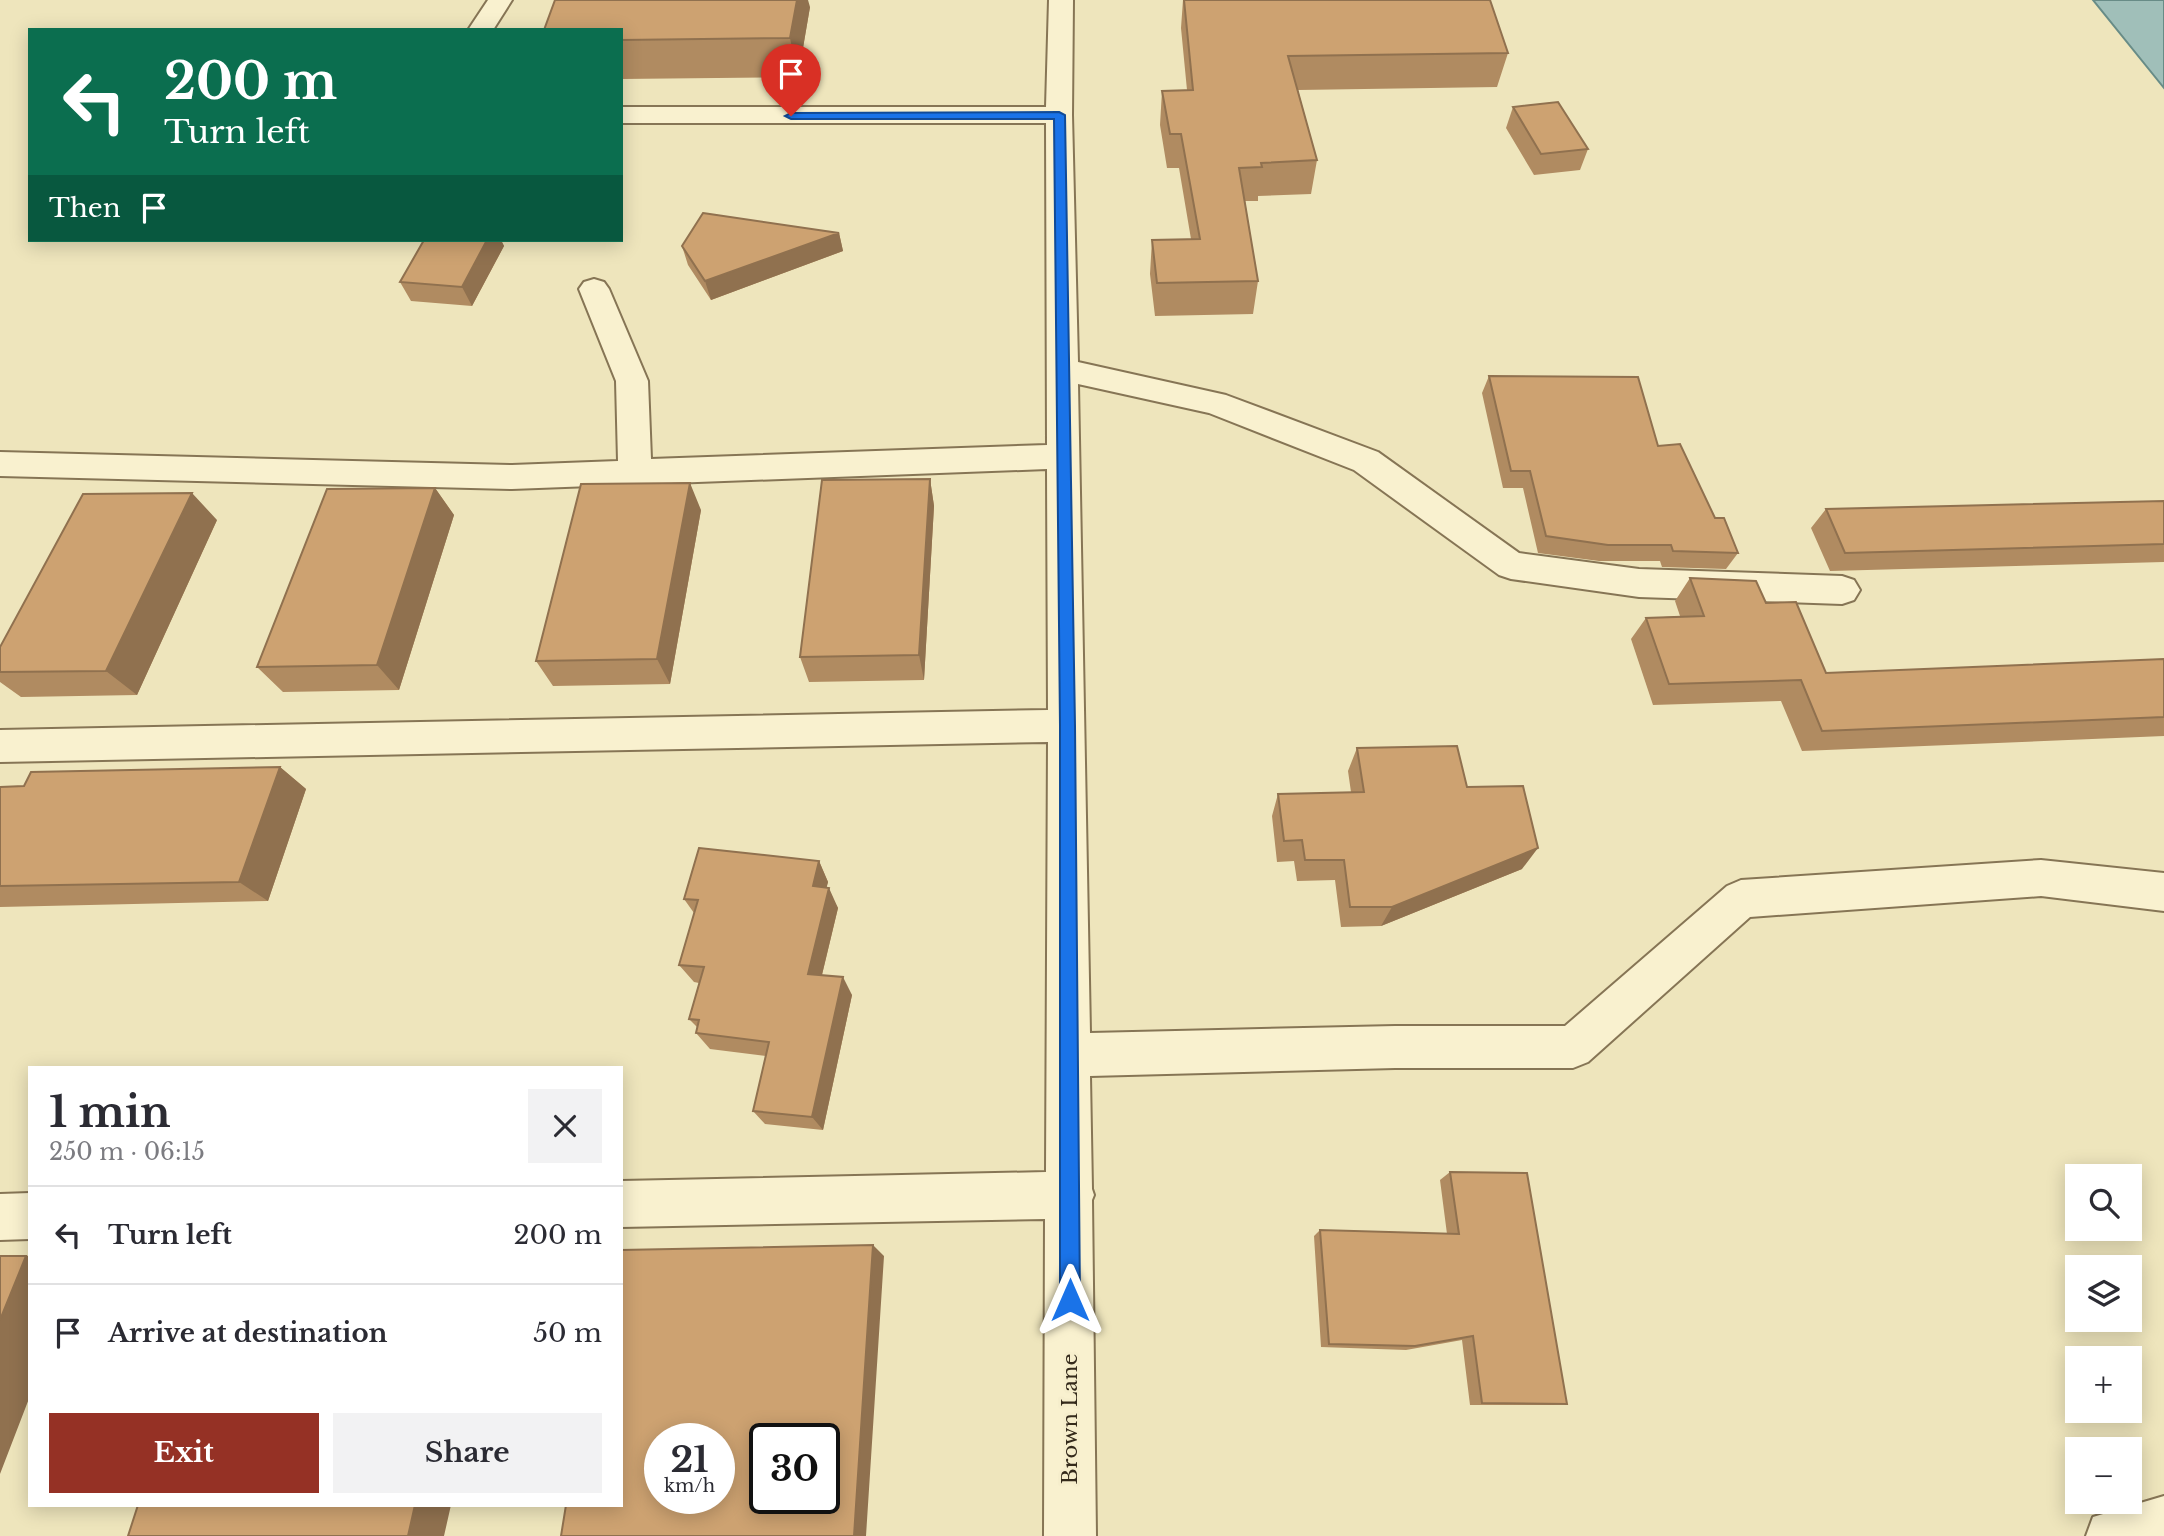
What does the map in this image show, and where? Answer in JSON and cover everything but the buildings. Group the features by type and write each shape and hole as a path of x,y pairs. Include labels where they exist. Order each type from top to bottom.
{"street":[{"path":"481,28 500,0"},
{"name":"Brown Lane","path":"1061,0 1059,115 1070,1055 1070,1536"},
{"path":"623,115 1059,115"},
{"path":"594,289 632,381 635,471"},
{"path":"1063,370 1215,403 1366,461 1511,565 1639,583 1842,590"},
{"path":"0,464 513,477 1064,456"},
{"path":"0,746 1067,726"},
{"path":"1070,1055 1395,1047 1573,1047 1741,900 2041,878 2164,892"},
{"path":"623,1204 1070,1195"},
{"path":"0,1216 28,1216"},
{"path":"2112,1536 2164,1522"}],"water":[{"path":"2093,0 2164,0 2164,88"}],"route":[{"path":"791,116 1059,115 1067,726 1070,1300"}]}
